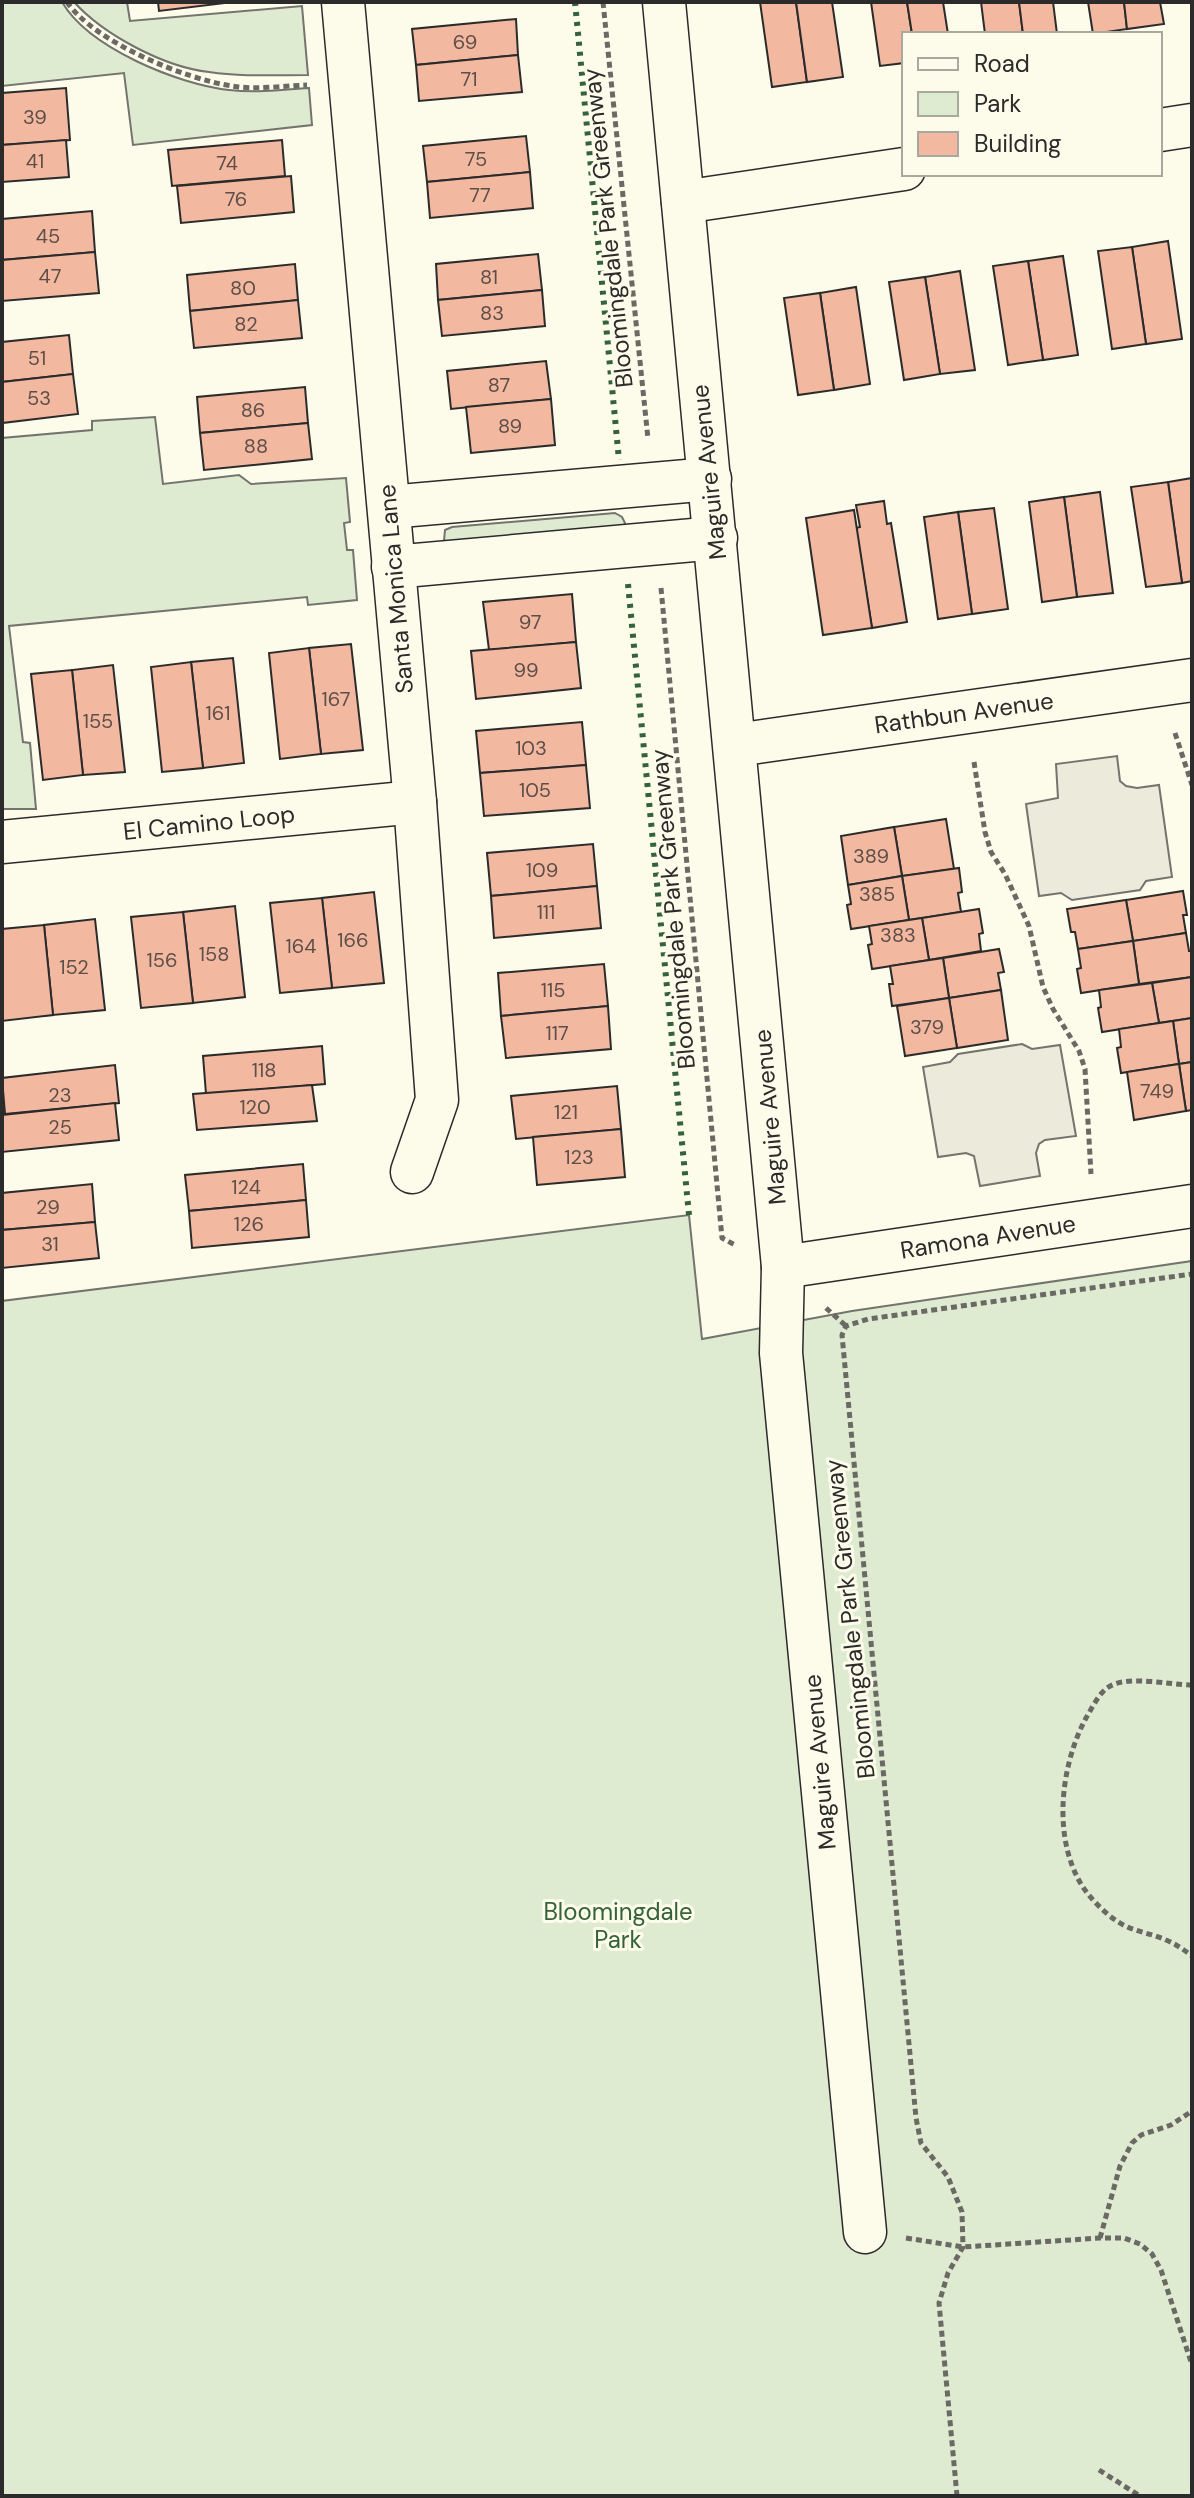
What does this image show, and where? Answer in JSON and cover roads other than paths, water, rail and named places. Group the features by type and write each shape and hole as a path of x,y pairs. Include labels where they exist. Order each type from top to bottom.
{"street":[{"name":"Santa Monica Lane","path":"343,2 415,802 437,1100 412,1172"},
{"name":"Maguire Avenue","path":"664,2 736,745 783,1267 781,1353 865,2232"},
{"path":"1162,130 1192,125"},
{"path":"683,202 902,169"},
{"path":"389,507 710,479"},
{"path":"393,567 716,538"},
{"name":"Rathbun Avenue","path":"736,745 1192,680"},
{"name":"El Camino Loop","path":"2,842 415,802"},
{"name":"Ramona Avenue","path":"783,1267 1192,1206"}],"park label":[{"name":"Bloomingdale Park","path":"618,1926"}]}
